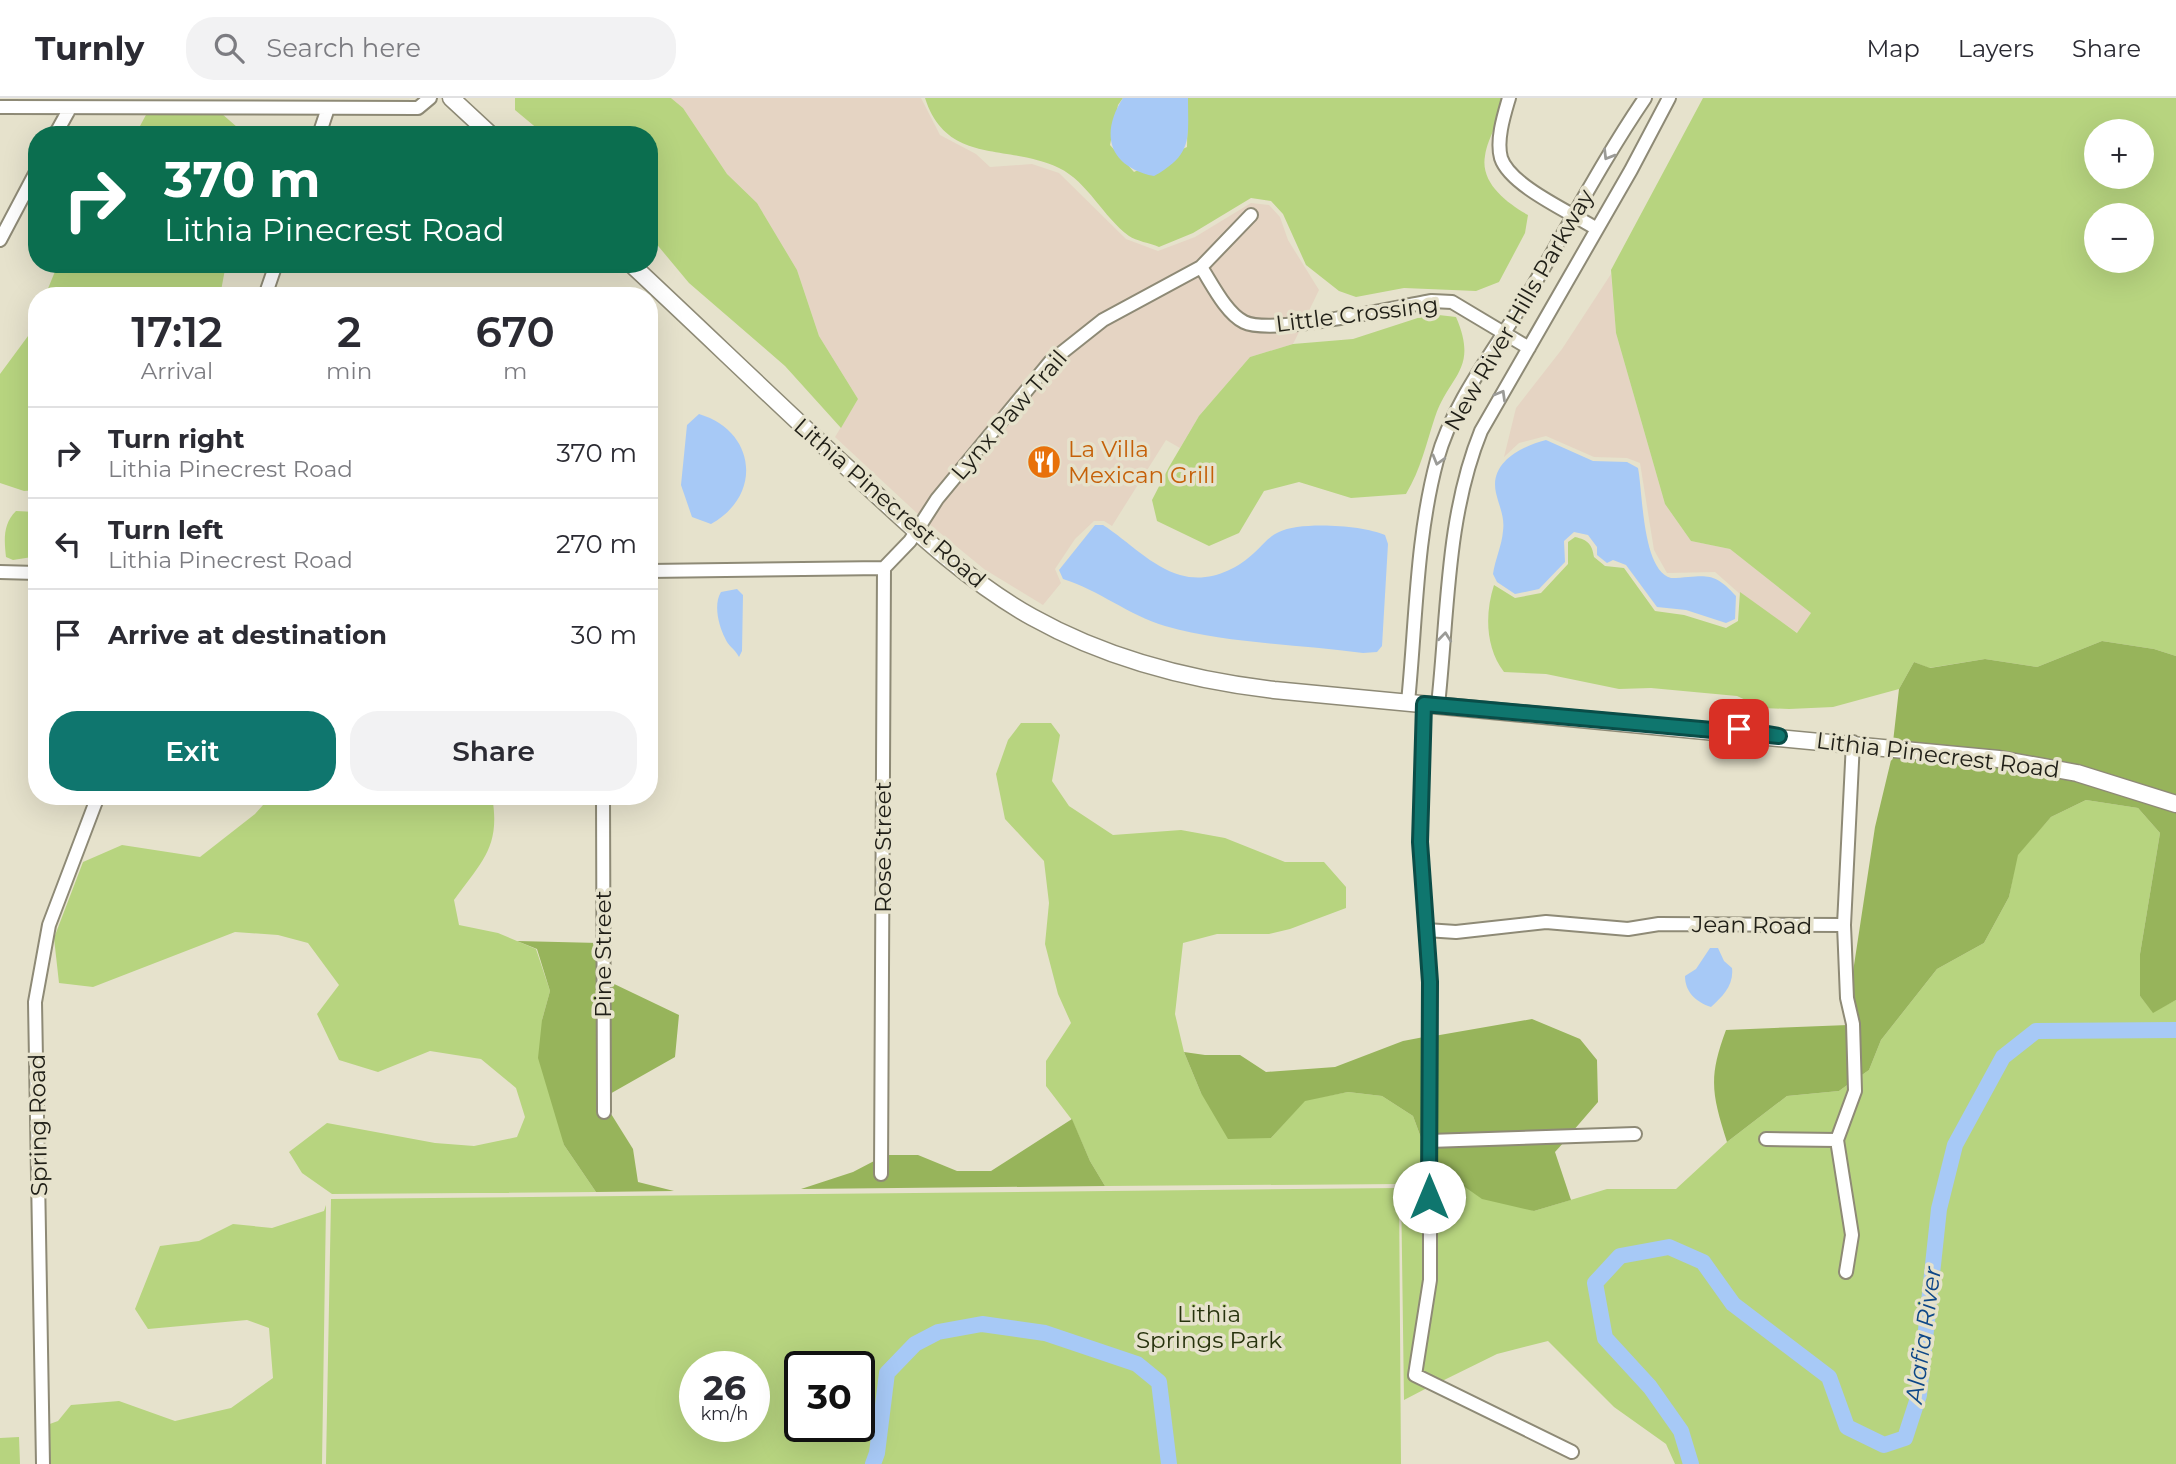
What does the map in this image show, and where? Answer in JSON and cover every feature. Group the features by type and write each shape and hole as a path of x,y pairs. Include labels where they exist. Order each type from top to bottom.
{"main road":[{"path":"451,98 481,126"},
{"name":"Lithia Pinecrest Road","path":"641,273 656,287"},
{"name":"Lithia Pinecrest Road","path":"658,289 982,585 1033,617 1085,643 1136,662 1227,684 1424,700 1853,743 2039,765 2109,782 2176,804"}],"street":[{"path":"0,107 418,108 430,98"},
{"path":"1509,98 1502,122 1501,158 1519,182 1597,229"},
{"name":"New River Hills Parkway","path":"1424,700 1428,503 1437,458 1452,420 1575,215 1607,156 1645,98"},
{"name":"New River Hills Parkway","path":"1424,700 1466,467 1481,431 1669,98"},
{"path":"60,126 70,108"},
{"path":"322,126 328,108"},
{"path":"0,240 28,187"},
{"name":"Lynx Paw Trail","path":"919,528 937,499 1050,362 1103,320 1201,267 1251,215"},
{"name":"Little Crossing","path":"1201,267 1242,321 1258,327 1432,301 1452,302 1529,348"},
{"path":"658,571 884,568 919,528"},
{"name":"Rose Street","path":"881,1174 884,568"},
{"path":"0,572 28,573"},
{"path":"1424,700 1420,842 1430,982 1430,1280 1415,1375 1572,1452"},
{"path":"1846,1272 1852,1236 1837,1140 1855,1091 1853,1024 1847,998 1844,925 1853,743"},
{"name":"Spring Road","path":"43,1464 36,1002 50,925 95,805"},
{"name":"Pine Street","path":"603,805 604,1112"},
{"name":"Jean Road","path":"1426,930 1481,930 1507,924 1546,922 1628,929 1661,924 1844,925"},
{"path":"1429,1141 1635,1135"},
{"path":"1766,1139 1837,1140"}],"shaded area":[{"path":"671,98 921,98 940,135 976,154 990,167 1032,164 1059,173 1126,239 1158,251 1195,237 1251,203 1269,205 1280,217 1288,240 1319,290 1306,317 1284,320 1259,321 1245,317 1228,299 1207,268 1258,216 1251,209 1198,263 1048,358 920,516 835,437 858,399 819,336 797,270 757,203 727,174 683,108"},
{"path":"1199,274 1241,326 1258,332 1301,328 1293,344 1250,357 1199,416 1180,448 1166,440 1112,526 1104,521 1094,521 1075,539 1055,569 1061,583 1043,605 984,569 928,523 941,502 1053,366 1106,324"},
{"path":"1611,274 1616,333 1665,504 1691,541 1730,549 1811,613 1798,633 1740,594 1715,572 1667,573 1654,550 1640,463 1627,458 1594,457 1546,436 1519,443 1504,457 1516,408 1562,349"}],"green space":[{"path":"515,98 671,98 683,108 727,174 757,203 797,270 819,336 858,399 841,428 785,366 689,283 658,246 658,126 534,126 515,110"},
{"path":"925,98 1123,98 1118,105 1110,145 1134,172 1187,147 1188,98 1503,98 1487,148 1485,166 1497,191 1528,215 1525,233 1499,282 1476,291 1404,288 1356,297 1339,291 1306,265 1283,214 1271,201 1251,198 1193,233 1159,247 1129,236 1079,182 1059,168 1019,156 981,149 948,134 935,120"},
{"path":"1703,98 2176,98 2176,656 2154,649 2102,641 2037,667 1985,659 1929,668 1914,662 1899,689 1833,707 1789,709 1763,708 1737,696 1651,688 1619,689 1546,674 1504,672 1493,652 1488,630 1494,585 1515,598 1541,593 1568,564 1568,542 1575,537 1589,543 1594,557 1605,566 1624,568 1655,611 1684,615 1726,628 1738,621 1740,592 1797,633 1811,613 1730,549 1691,541 1665,504 1616,333 1611,270"},
{"path":"147,113 221,113 236,126 140,126"},
{"path":"54,273 224,273 222,287 49,287"},
{"path":"1430,314 1456,317 1462,335 1463,361 1435,417 1419,466 1406,494 1351,498 1299,482 1264,491 1239,533 1209,546 1157,521 1152,500 1169,467 1199,416 1250,357 1293,344 1353,339"},
{"path":"28,336 28,491 0,483 0,374"},
{"path":"16,511 28,512 28,558 13,560 6,557 5,538"},
{"path":"2102,641 2154,649 2176,656 2176,798 1893,742 1899,689 1914,662 1930,668 1985,659 2037,667"},
{"path":"1021,723 1051,723 1060,735 1052,781 1069,806 1113,835 1181,830 1225,838 1285,862 1324,862 1346,887 1346,908 1290,929 1269,934 1217,934 1183,943 1175,1014 1184,1052 1201,1093 1271,1138 1305,1100 1348,1092 1382,1096 1413,1116 1424,1146 1425,1280 1408,1376 1427,1388 1404,1400 1401,1184 1105,1186 1090,1161 1072,1120 1046,1086 1046,1061 1071,1023 1058,994 1045,944 1049,903 1044,861 1005,819 996,774 1008,740"},
{"path":"1892,756 1964,760 2076,778 2176,809 2176,1000 2153,1013 2140,996 2140,954 2160,833 2138,808 2086,800 2051,817 2018,855 2009,897 1984,943 1937,969 1881,1040 1869,1070 1859,1077 1860,1023 1851,985 1875,827"},
{"path":"2086,800 2138,808 2160,833 2140,954 2140,996 2153,1012 2176,1000 2176,1464 1675,1464 1666,1444 1614,1407 1548,1341 1497,1354 1438,1383 1419,1371 1434,1164 1534,1211 1607,1189 1676,1189 1727,1142 1787,1096 1839,1091 1850,1083 1834,1134 1762,1134 1761,1144 1833,1145 1846,1226 1840,1275 1849,1278 1856,1253 1857,1235 1842,1140 1859,1077 1869,1070 1881,1040 1937,969 1984,943 2009,897 2017,855 2051,817"},
{"path":"263,805 493,805 494,828 487,852 454,900 459,925 498,933 536,949 550,991 542,1020 564,1145 596,1192 332,1194 302,1173 289,1152 327,1123 435,1143 474,1146 517,1137 525,1117 516,1088 481,1059 430,1051 378,1072 339,1060 317,1014 339,985 308,943 278,935 235,932 93,987 59,983 54,938 83,862 122,845 200,857"},
{"path":"517,941 599,943 599,1117 608,1117 608,1109 633,1149 638,1182 674,1191 596,1192 564,1145 538,1058 542,1020 550,991 537,949"},
{"path":"608,944 610,982 679,1015 675,1057 608,1095"},
{"path":"1532,1019 1580,1039 1597,1060 1598,1102 1573,1131 1433,1136 1434,1036"},
{"path":"1848,1025 1850,1083 1839,1091 1787,1096 1727,1142 1714,1086 1716,1061 1726,1030"},
{"path":"1424,1037 1424,1146 1413,1116 1382,1096 1348,1092 1305,1101 1271,1138 1228,1139 1201,1093 1184,1052 1240,1055 1266,1072 1335,1067 1403,1041"},
{"path":"1072,1119 1090,1161 1105,1186 801,1189 853,1172 876,1160 876,1178 885,1179 887,1155 918,1155 957,1171 991,1171"},
{"path":"1564,1142 1555,1152 1571,1200 1534,1211 1482,1199 1435,1166 1433,1146"},
{"name":"Lithia Springs Park","path":"1399,1188 1401,1464 326,1464 331,1199"},
{"path":"326,1205 322,1464 48,1464 47,1425 58,1421 71,1405 119,1401 175,1421 231,1408 273,1378 269,1328 247,1320 148,1329 135,1309 160,1246 199,1241 233,1224 272,1228 324,1211"},
{"path":"19,1437 20,1464 0,1464 0,1438"}],"water":[{"path":"1123,98 1188,98 1186,144 1176,160 1154,176 1127,165 1113,148 1112,125"},
{"path":"699,414 718,422 732,434 742,449 746,464 745,481 739,497 728,512 711,524 692,517 681,485 687,425"},
{"path":"1546,440 1593,461 1627,462 1638,468 1649,546 1661,572 1671,578 1714,578 1736,596 1735,619 1726,623 1686,610 1657,607 1626,565 1613,560 1607,563 1597,555 1597,547 1588,535 1574,532 1564,541 1565,562 1539,589 1515,594 1497,582 1493,574 1503,526 1496,493 1497,472 1509,457 1518,451"},
{"path":"1095,525 1103,525 1150,560 1170,571 1190,577 1210,576 1229,570 1254,553 1272,536 1301,526 1362,529 1385,535 1388,544 1382,646 1377,652 1363,653 1264,643 1214,637 1151,621 1089,589 1063,579 1059,570"},
{"path":"737,589 743,595 742,651 739,657 725,638 717,609 721,592"},
{"path":"1710,948 1718,948 1724,961 1732,968 1727,990 1711,1007 1692,996 1685,976 1696,969"}],"waterway":[{"name":"Alafia River","path":"1691,1464 1681,1431 1650,1387 1605,1338 1595,1283 1620,1256 1669,1247 1703,1262 1733,1304 1829,1377 1847,1427 1884,1445 1905,1438 1919,1395 1939,1209 1955,1145 2003,1057 2036,1031 2176,1030"},
{"name":"Alafia River","path":"873,1464 877,1453 887,1373 915,1344 938,1332 982,1324 1045,1333 1137,1364 1159,1382 1169,1464"}],"place":[{"name":"La Villa Mexican Grill","path":"1044,462"}],"route":[{"path":"1429,1197 1430,982 1420,842 1424,704 1779,736 1739,729"}]}
